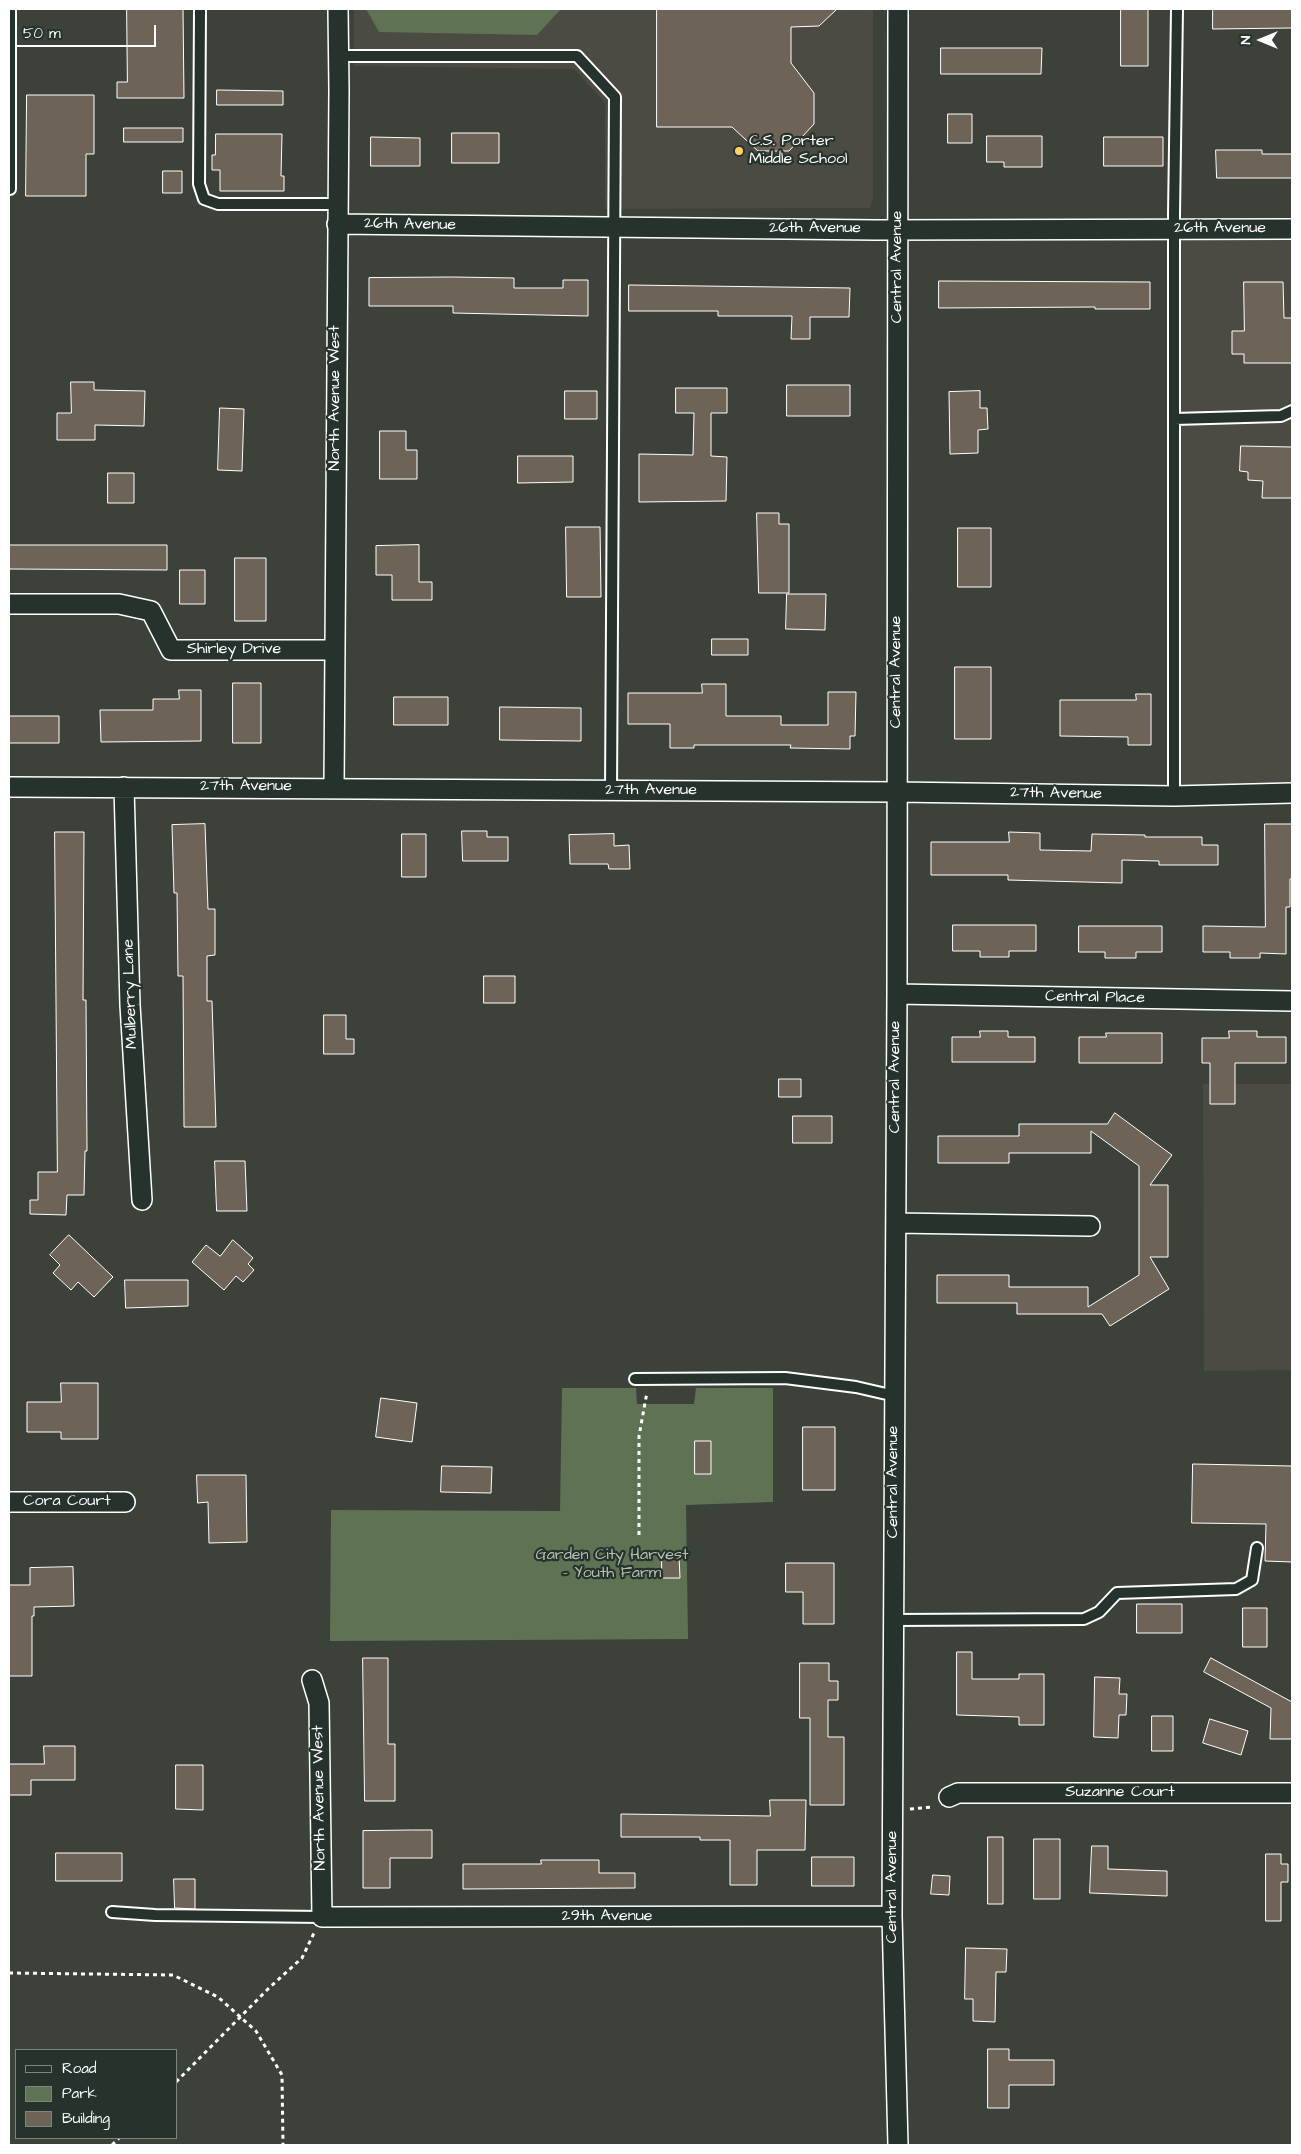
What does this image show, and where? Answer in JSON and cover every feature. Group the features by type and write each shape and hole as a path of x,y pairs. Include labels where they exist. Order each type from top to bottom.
{"street":[{"name":"North Avenue West","path":"334,788 338,9"},
{"name":"Central Avenue","path":"898,9 897,994 892,1916 898,2145"},
{"name":"26th Avenue","path":"337,224 898,230 1292,229"},
{"name":"Shirley Drive","path":"9,604 119,604 151,611 171,650 334,650"},
{"name":"27th Avenue","path":"9,787 897,792 1174,796 1292,793"},
{"name":"Mulberry Lane","path":"124,787 130,1005 142,1200"},
{"name":"Central Place","path":"897,994 1292,1001"},
{"path":"896,1223 1090,1226"},
{"name":"Cora Court","path":"9,1502 125,1502"},
{"name":"North Avenue West","path":"312,1680 319,1702 322,1917"},
{"name":"Suzanne Court","path":"949,1797 958,1793 1292,1793"},
{"name":"29th Avenue","path":"322,1917 892,1916"}],"lane":[{"path":"10,9 10,189"},
{"path":"200,9 199,184 204,199 218,204 337,204"},
{"path":"1174,796 1174,229 1177,9"},
{"path":"338,56 578,56 616,97 611,791"},
{"path":"1174,419 1281,416 1292,411"},
{"path":"635,1380 786,1378 856,1387 895,1396"},
{"path":"894,1620 1084,1620 1100,1612 1117,1592 1236,1589 1252,1580 1257,1548"},
{"path":"112,1912 155,1915 322,1917"}],"path":[{"path":"639,1535 639,1436 649,1379"},
{"path":"893,1808 920,1810 933,1807 949,1797"},
{"path":"178,2080 302,1958 322,1917"},
{"path":"9,1973 173,1975 218,1997 242,2016 256,2031 282,2076 283,2145"}],"shaded area":[{"name":"C.S. Porter Middle School","path":"354,9 873,9 873,200 870,208 605,209 605,103 574,69 354,66"},
{"path":"1174,229 1292,229 1292,793 1174,796"},
{"path":"1203,1084 1292,1084 1292,1370 1204,1371"}],"green space":[{"path":"366,9 561,9 537,35 379,32"},
{"name":"Garden City Harvest - Youth Farm","path":"562,1388 636,1388 637,1404 694,1404 696,1388 773,1388 773,1502 686,1505 688,1639 330,1641 331,1510 560,1511"}],"building":[{"path":"127,9 183,9 184,98 117,98 117,82 127,82"},
{"path":"657,9 837,9 819,26 791,27 791,63 814,93 814,124 789,151 758,151 732,127 657,127"},
{"path":"1121,9 1148,9 1148,66 1121,66"},
{"path":"1213,9 1292,9 1292,28 1213,29"},
{"path":"941,48 1042,48 1041,74 941,74"},
{"path":"217,90 283,91 283,105 217,105"},
{"path":"27,95 94,95 94,154 86,154 86,196 26,196"},
{"path":"948,114 972,114 972,143 948,143"},
{"path":"124,128 183,128 183,142 124,142"},
{"path":"452,133 499,133 499,163 452,163"},
{"path":"216,134 282,134 281,176 284,176 284,191 220,191 220,170 212,170 212,155 215,155"},
{"path":"987,136 1042,136 1042,167 1004,167 1004,162 987,162"},
{"path":"371,137 420,138 420,166 371,166"},
{"path":"1104,137 1163,137 1163,166 1104,166"},
{"path":"1216,150 1262,150 1262,154 1292,154 1292,178 1217,178"},
{"path":"163,171 182,171 182,193 163,193"},
{"path":"369,278 514,278 514,288 563,288 563,280 588,280 588,316 453,313 453,306 369,306"},
{"path":"939,281 1150,282 1150,309 1095,309 1095,307 939,308"},
{"path":"1244,282 1283,282 1284,318 1292,318 1292,363 1244,363 1244,354 1232,354 1232,331 1244,331"},
{"path":"629,285 850,288 849,317 810,317 810,339 791,339 792,316 718,316 718,311 629,311"},
{"path":"71,382 94,382 94,390 145,391 144,426 95,425 95,440 57,440 57,413 71,413"},
{"path":"787,385 850,385 850,416 787,416"},
{"path":"676,388 727,388 727,413 711,413 711,456 727,457 726,501 639,502 639,454 693,455 694,413 676,413"},
{"path":"565,391 597,391 597,419 565,419"},
{"path":"980,391 980,408 987,408 988,429 978,430 978,453 950,454 949,392"},
{"path":"220,408 244,409 242,471 218,470"},
{"path":"380,431 406,431 406,450 417,450 417,479 380,479"},
{"path":"1241,446 1292,447 1292,498 1262,498 1263,481 1248,480 1248,472 1240,471"},
{"path":"518,456 573,456 573,482 518,483"},
{"path":"108,473 134,473 134,503 108,503"},
{"path":"757,513 779,513 779,524 789,524 789,593 759,593"},
{"path":"566,527 600,527 601,597 567,597"},
{"path":"958,528 991,528 991,587 958,587"},
{"path":"9,545 167,545 167,570 9,569"},
{"path":"419,545 419,582 432,582 432,600 392,600 392,575 376,575 376,546"},
{"path":"235,558 266,558 266,621 235,621"},
{"path":"180,570 205,570 205,604 180,604"},
{"path":"787,594 826,594 825,630 786,629"},
{"path":"712,639 748,639 748,655 712,655"},
{"path":"955,667 991,667 991,739 955,739"},
{"path":"233,683 261,683 261,743 233,743"},
{"path":"702,684 726,684 726,716 781,716 781,725 828,725 828,692 856,692 855,736 850,736 850,749 790,748 791,745 694,745 694,748 670,748 670,724 628,724 628,693 702,693"},
{"path":"179,690 201,690 201,741 101,742 100,710 153,710 153,699 179,699"},
{"path":"1136,694 1151,694 1151,745 1128,745 1128,737 1060,736 1060,700 1136,700"},
{"path":"394,697 448,697 448,725 394,725"},
{"path":"500,707 581,708 581,741 500,740"},
{"path":"9,716 59,716 59,743 9,743"},
{"path":"205,824 208,909 215,909 215,955 207,956 207,1001 212,1001 216,1127 184,1127 183,976 178,976 177,893 174,893 172,825"},
{"path":"1265,824 1292,824 1292,879 1290,879 1290,907 1286,907 1286,954 1260,953 1260,958 1230,958 1230,952 1203,952 1203,926 1265,927"},
{"path":"462,831 487,831 487,837 508,837 508,861 463,861"},
{"path":"55,832 84,832 83,1000 86,1000 87,1151 85,1151 84,1195 67,1195 66,1215 30,1214 30,1200 38,1200 38,1172 57,1172"},
{"path":"1009,832 1040,833 1040,850 1091,851 1092,834 1145,835 1145,837 1202,837 1202,845 1218,845 1218,865 1159,865 1159,861 1122,860 1122,883 1008,880 1008,875 931,875 931,842 1009,842"},
{"path":"402,834 426,834 426,877 402,877"},
{"path":"614,834 614,846 629,845 630,869 609,869 608,864 570,864 569,835"},
{"path":"953,925 1036,925 1036,951 1009,951 1009,957 980,957 980,951 953,951"},
{"path":"1079,926 1162,926 1162,952 1136,952 1136,958 1105,958 1105,952 1079,952"},
{"path":"484,976 515,976 515,1003 484,1003"},
{"path":"324,1015 346,1015 346,1039 354,1039 354,1054 324,1054"},
{"path":"980,1031 1008,1031 1008,1037 1035,1037 1035,1062 952,1062 952,1037 980,1037"},
{"path":"1229,1031 1257,1031 1257,1037 1286,1037 1286,1063 1235,1063 1235,1104 1210,1104 1210,1063 1202,1063 1202,1038 1229,1038"},
{"path":"1106,1033 1162,1033 1162,1063 1079,1063 1079,1037 1106,1037"},
{"path":"779,1079 801,1079 801,1097 779,1097"},
{"path":"1115,1113 1172,1155 1150,1185 1168,1185 1168,1257 1150,1257 1169,1289 1110,1326 1102,1314 1017,1314 1017,1303 937,1303 937,1275 1009,1275 1009,1287 1088,1287 1088,1307 1139,1275 1139,1166 1091,1131 1091,1153 1009,1153 1009,1163 938,1163 938,1136 1019,1136 1019,1124 1107,1124"},
{"path":"793,1116 832,1116 832,1143 793,1143"},
{"path":"215,1161 245,1161 247,1211 217,1211"},
{"path":"69,1235 113,1277 94,1297 78,1282 71,1290 53,1273 60,1265 50,1255"},
{"path":"233,1240 253,1258 248,1264 254,1270 243,1282 236,1276 224,1290 192,1262 206,1245 220,1256"},
{"path":"125,1280 188,1280 188,1306 126,1308"},
{"path":"61,1383 98,1383 98,1439 61,1439 61,1432 27,1432 27,1402 61,1402"},
{"path":"381,1398 417,1403 412,1442 376,1437"},
{"path":"803,1427 835,1427 835,1490 803,1490"},
{"path":"695,1441 711,1441 711,1474 695,1474"},
{"path":"1193,1464 1292,1466 1292,1562 1265,1561 1266,1524 1192,1523"},
{"path":"442,1466 492,1467 491,1493 441,1492"},
{"path":"197,1475 246,1475 247,1542 209,1543 208,1502 198,1503"},
{"path":"662,1556 679,1556 680,1578 662,1578"},
{"path":"786,1563 834,1563 834,1624 803,1624 803,1592 786,1592"},
{"path":"73,1567 74,1606 34,1607 34,1616 32,1616 32,1676 9,1676 9,1585 30,1585 30,1568"},
{"path":"1137,1604 1182,1604 1182,1633 1137,1633"},
{"path":"1243,1608 1267,1608 1267,1647 1243,1647"},
{"path":"957,1652 972,1652 972,1679 1019,1679 1019,1674 1044,1674 1044,1725 1019,1725 1019,1717 957,1715"},
{"path":"363,1658 388,1658 388,1744 395,1744 395,1801 365,1801"},
{"path":"1211,1658 1292,1702 1292,1739 1270,1739 1271,1708 1204,1672"},
{"path":"800,1663 829,1663 829,1681 838,1681 838,1700 828,1700 828,1737 844,1737 844,1805 810,1805 810,1718 800,1718"},
{"path":"1095,1677 1120,1678 1119,1694 1127,1694 1126,1715 1119,1715 1118,1738 1094,1737"},
{"path":"1152,1716 1173,1716 1173,1751 1152,1751"},
{"path":"1210,1719 1248,1731 1241,1755 1203,1743"},
{"path":"44,1746 75,1746 75,1780 31,1780 31,1795 9,1795 9,1764 44,1764"},
{"path":"176,1765 203,1765 203,1810 176,1809"},
{"path":"770,1800 806,1800 805,1850 757,1850 757,1885 730,1885 730,1840 700,1840 700,1837 621,1837 621,1814 770,1816"},
{"path":"432,1830 432,1858 390,1858 390,1888 363,1888 363,1831"},
{"path":"988,1837 1003,1837 1003,1904 988,1904"},
{"path":"1034,1839 1060,1839 1060,1899 1034,1899"},
{"path":"1092,1846 1108,1846 1108,1869 1167,1871 1167,1896 1090,1893"},
{"path":"56,1853 122,1853 122,1881 56,1881"},
{"path":"1266,1854 1281,1854 1281,1864 1288,1864 1288,1882 1281,1882 1281,1921 1266,1921"},
{"path":"812,1857 854,1857 854,1886 812,1886"},
{"path":"541,1860 599,1860 599,1873 635,1873 635,1888 463,1889 463,1864 541,1864"},
{"path":"933,1875 950,1876 949,1895 931,1894"},
{"path":"174,1879 195,1879 195,1909 175,1908"},
{"path":"966,1948 1007,1949 1006,1972 996,1972 995,2022 973,2021 973,1999 965,1999"},
{"path":"988,2049 1009,2049 1009,2060 1054,2060 1054,2085 1009,2085 1009,2108 988,2108"}],"place":[{"name":"C.S. Porter Middle School","path":"739,151"}]}
